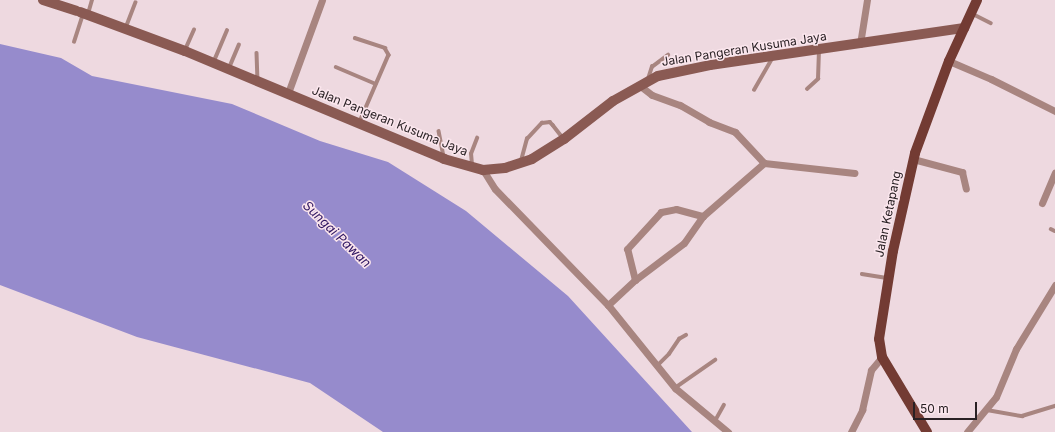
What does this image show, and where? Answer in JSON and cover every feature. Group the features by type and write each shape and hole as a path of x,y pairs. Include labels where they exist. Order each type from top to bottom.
{"main road":[{"name":"Jalan Ketapang","path":"927,432 882,358 879,339 889,278 914,159 949,61 977,0"}],"street":[{"name":"Jalan Pangeran Kusuma Jaya","path":"43,0 125,28 185,51 444,158 472,168 483,170 520,164 564,139 613,101 639,85 648,80 677,71 964,28"},
{"path":"288,93 322,0"},
{"path":"860,44 867,0"},
{"path":"949,61 991,79 1055,111"},
{"path":"639,85 652,95 680,105 709,122 735,132 764,163 854,173"},
{"path":"914,159 962,172 966,189"},
{"path":"608,305 635,280 684,242 703,216 764,163"},
{"path":"483,170 495,190 608,305 675,388 728,432"},
{"path":"1042,203 1055,173"},
{"path":"635,280 628,249 661,212 676,209 703,216"},
{"path":"967,432 987,410 1000,388 1016,349 1055,285"},
{"path":"851,432 862,410 871,370 882,358"}],"lane":[{"path":"74,42 82,13 92,0"},
{"path":"125,28 135,3"},
{"path":"971,13 991,23"},
{"path":"185,51 194,30"},
{"path":"213,62 227,31"},
{"path":"356,38 388,51 387,60 359,123"},
{"path":"229,69 239,45"},
{"path":"807,90 818,79 819,50"},
{"path":"257,53 258,81"},
{"path":"648,80 652,67 668,56"},
{"path":"754,90 773,56"},
{"path":"336,67 376,84"},
{"path":"520,164 525,143 542,123 550,122 564,139"},
{"path":"439,131 444,158"},
{"path":"472,168 471,154 477,138"},
{"path":"862,274 889,278"},
{"path":"657,366 670,354 680,339 686,335"},
{"path":"675,388 715,360"},
{"path":"715,421 724,405"},
{"path":"987,410 1022,416 1055,406"}],"water":[{"name":"Sungai Pawan","path":"0,44 61,58 92,76 232,104 320,141 388,162 466,211 568,296 692,432 383,432 310,383 137,337 0,285"}]}
